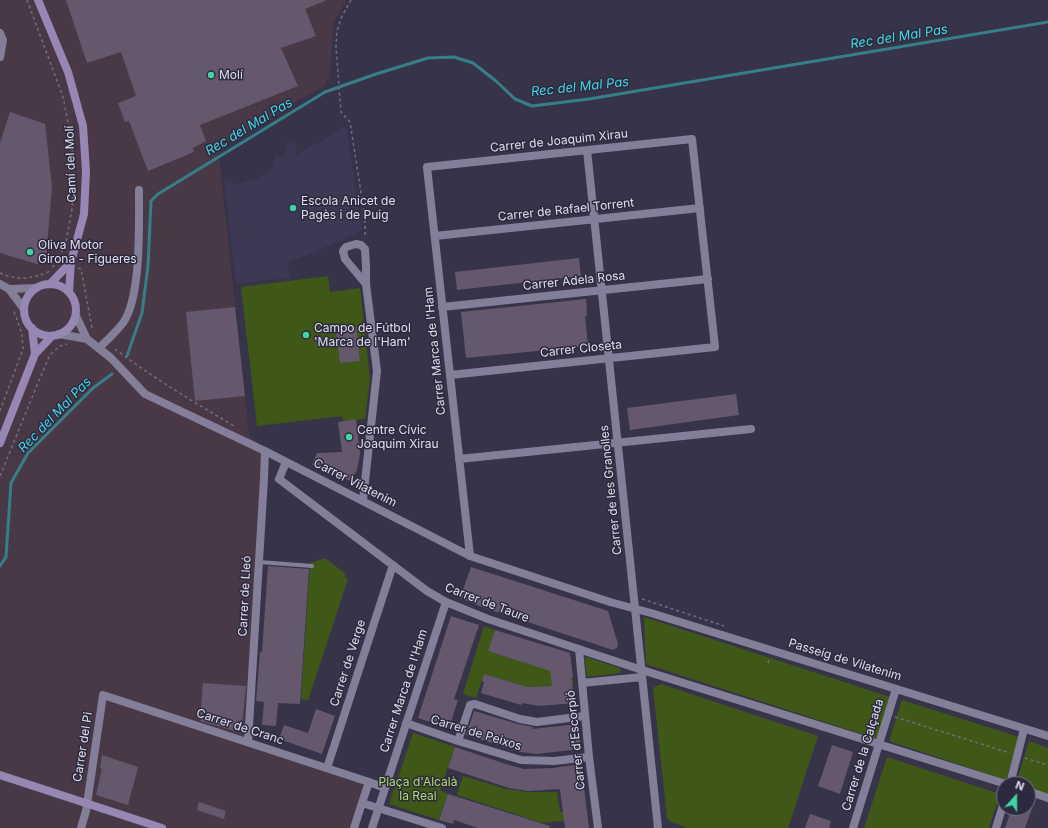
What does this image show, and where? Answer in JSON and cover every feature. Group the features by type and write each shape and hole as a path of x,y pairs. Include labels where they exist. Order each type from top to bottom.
{"main road":[{"name":"Camí del Molí","path":"38,0 68,72 83,126 86,171 84,214 70,264 69,292"},
{"name":"Camí del Molí","path":"50,284 70,264"},
{"path":"32,328 44,335 56,335 64,332 71,325 76,316 76,305 74,298 69,292 63,287 44,284 32,291 26,299 24,309 26,319 32,328 36,354"},
{"path":"0,443 36,354 56,335"},
{"path":"0,775 162,828"}],"street":[{"path":"0,33 3,40 0,57"},
{"name":"Carrer de Joaquim Xirau","path":"427,167 692,139 700,208"},
{"name":"Carrer de les Granolles","path":"587,150 658,828"},
{"name":"Carrer Marca de l'Ham","path":"427,167 470,556"},
{"path":"99,348 126,319 134,295 139,225 139,190"},
{"path":"700,208 708,279"},
{"name":"Carrer de Rafael Torrent","path":"435,236 700,208"},
{"path":"364,500 377,371 366,284 365,249 361,245 356,244 346,247 343,251 344,259 366,284"},
{"name":"Carrer Adela Rosa","path":"442,307 708,279"},
{"name":"Carrer Closeta","path":"450,375 715,347 708,279"},
{"path":"0,284 9,289 24,309"},
{"path":"9,289 36,288"},
{"name":"Carrer Vilatenim","path":"76,316 87,339 121,368 145,394 364,500 470,556 635,609"},
{"name":"Carrer Vilatenim","path":"56,335 87,339"},
{"path":"459,459 750,428"},
{"name":"Carrer de Lleó","path":"248,742 265,451"},
{"path":"264,479 280,479 286,462"},
{"name":"Carrer de Taure","path":"280,479 427,591 446,602 488,619 579,649 642,673"},
{"name":"Carrer de Verge","path":"327,768 393,565"},
{"name":"Carrer Marca de l'Ham","path":"372,828 446,602"},
{"name":"Passeig de Vilatenim","path":"635,609 1048,736"},
{"name":"Carrer d'Escorpió","path":"579,649 589,757 598,828"},
{"path":"582,683 642,673 996,781"},
{"name":"Carrer de la Calçada","path":"853,828 880,745 896,689"},
{"name":"Carrer de Cranc","path":"103,694 369,782"},
{"name":"Carrer del Pi","path":"81,828 85,815 103,694"},
{"path":"458,741 470,705 475,704 520,719 537,722 585,716"},
{"name":"Carrer de Peixos","path":"406,724 521,760 554,761 589,757"},
{"path":"1012,776 1024,729"},
{"path":"354,828 369,782 385,788"},
{"path":"1036,794 1048,798"},
{"path":"362,803 442,828"},
{"path":"996,828 1000,816"}],"lane":[{"path":"259,562 312,566"}],"path":[{"path":"0,273 21,279 36,278 50,271 57,261 66,242 72,208 74,170 72,137 63,97 27,0"},
{"path":"351,0 342,16 337,32 338,79 341,112 350,122 364,218 365,249"},
{"path":"57,261 70,264 81,269 92,332 87,339"},
{"path":"0,411 23,349 22,335 13,310"},
{"path":"105,342 136,365 237,428"},
{"path":"0,476 50,354 60,346 68,344"},
{"path":"634,597 729,627"},
{"path":"888,715 1048,765"}],"shaded area":[{"path":"0,0 346,0 334,22 329,77 325,85 218,147 249,435 265,451 248,741 370,782 355,828 0,828"},
{"name":"Escola Anicet de Pagès i de Puig","path":"346,126 362,231 288,263 290,278 236,283 224,179 237,185 252,178 255,180 273,170 275,155 283,158 288,142 296,144 295,156"}],"green space":[{"name":"Campo de Fútbol 'Marca de l'Ham'","path":"328,276 330,292 360,288 370,379 365,419 343,421 342,416 257,426 241,287"},
{"path":"325,558 346,574 344,576 348,579 308,700 301,699 310,563"},
{"path":"644,617 890,697 877,739 646,664"},
{"path":"484,626 495,630 488,651 550,671 551,679 573,677 573,685 527,687 484,674 476,698 463,694"},
{"path":"586,657 620,668 621,671 620,673 587,677"},
{"path":"661,684 818,736 788,828 688,828 671,822 667,818 653,688"},
{"path":"902,700 1019,737 1007,776 996,777 889,741"},
{"name":"Plaça d'Alcalà la Real","path":"413,733 455,747 440,790 448,794 439,820 389,804"},
{"path":"1029,741 1048,748 1048,795 1036,791 1036,776 1018,776"},
{"path":"887,757 996,793 996,806 989,828 864,828"},
{"path":"463,776 506,789 527,792 557,792 560,812 586,810 587,818 542,823 457,795"}],"building":[{"name":"Molí","path":"66,0 327,0 305,9 316,36 281,48 298,86 200,125 206,141 193,148 194,152 148,171 129,121 125,122 118,103 136,96 121,52 87,63"},
{"path":"10,112 45,124 52,187 46,257 37,264 0,253 0,143"},
{"path":"579,258 581,276 457,290 455,272"},
{"path":"586,299 587,316 585,316 588,346 466,358 461,312"},
{"path":"235,307 245,396 195,401 186,312"},
{"path":"356,327 360,361 340,363 336,329"},
{"path":"736,394 739,415 630,430 627,408"},
{"name":"Centre Cívic Joaquim Xirau","path":"356,419 360,454 357,470 351,481 312,465 317,453 342,452 338,422"},
{"path":"268,566 309,569 300,704 278,703 276,726 262,725 264,702 256,701 260,652 262,652"},
{"path":"471,567 608,611 618,644 617,648 613,650 482,607 460,598"},
{"path":"451,616 479,625 454,699 458,700 449,728 418,718"},
{"path":"495,630 570,653 573,677 571,677 575,703 539,706 522,703 521,705 481,693 484,682 482,681 484,674 527,687 552,686 550,671 488,651"},
{"path":"203,683 246,686 242,725 235,731 200,721"},
{"path":"316,709 335,716 322,754 279,739 284,725 308,733"},
{"path":"474,711 533,727 532,729 578,724 581,749 536,754 521,752 466,735"},
{"path":"832,745 853,752 840,794 818,786"},
{"path":"455,747 524,769 553,768 581,764 589,828 565,828 560,789 528,791 509,788 448,768"},
{"path":"102,755 138,767 128,805 96,795 102,769 100,768"},
{"path":"448,794 550,826 549,828 478,828 454,820 453,824 439,820"},
{"path":"199,802 226,811 224,819 197,810"},
{"path":"810,814 831,821 829,828 805,828"},
{"path":"1009,816 1029,816 1025,828 1005,828"}],"waterway":[{"name":"Rec del Mal Pas","path":"127,356 142,313 148,266 151,201 158,194 325,92 428,58 454,57 473,63 496,81 515,99 532,106 589,99 1048,22"},
{"name":"Rec del Mal Pas","path":"0,566 6,557 11,483 28,453 93,388 112,374"}],"place":[{"name":"Molí","path":"211,75"},
{"name":"Escola Anicet de Pagès i de Puig","path":"293,208"},
{"name":"Oliva Motor Girona - Figueres","path":"30,252"},
{"name":"Campo de Fútbol 'Marca de l'Ham'","path":"306,335"},
{"name":"Centre Cívic Joaquim Xirau","path":"349,437"}]}
